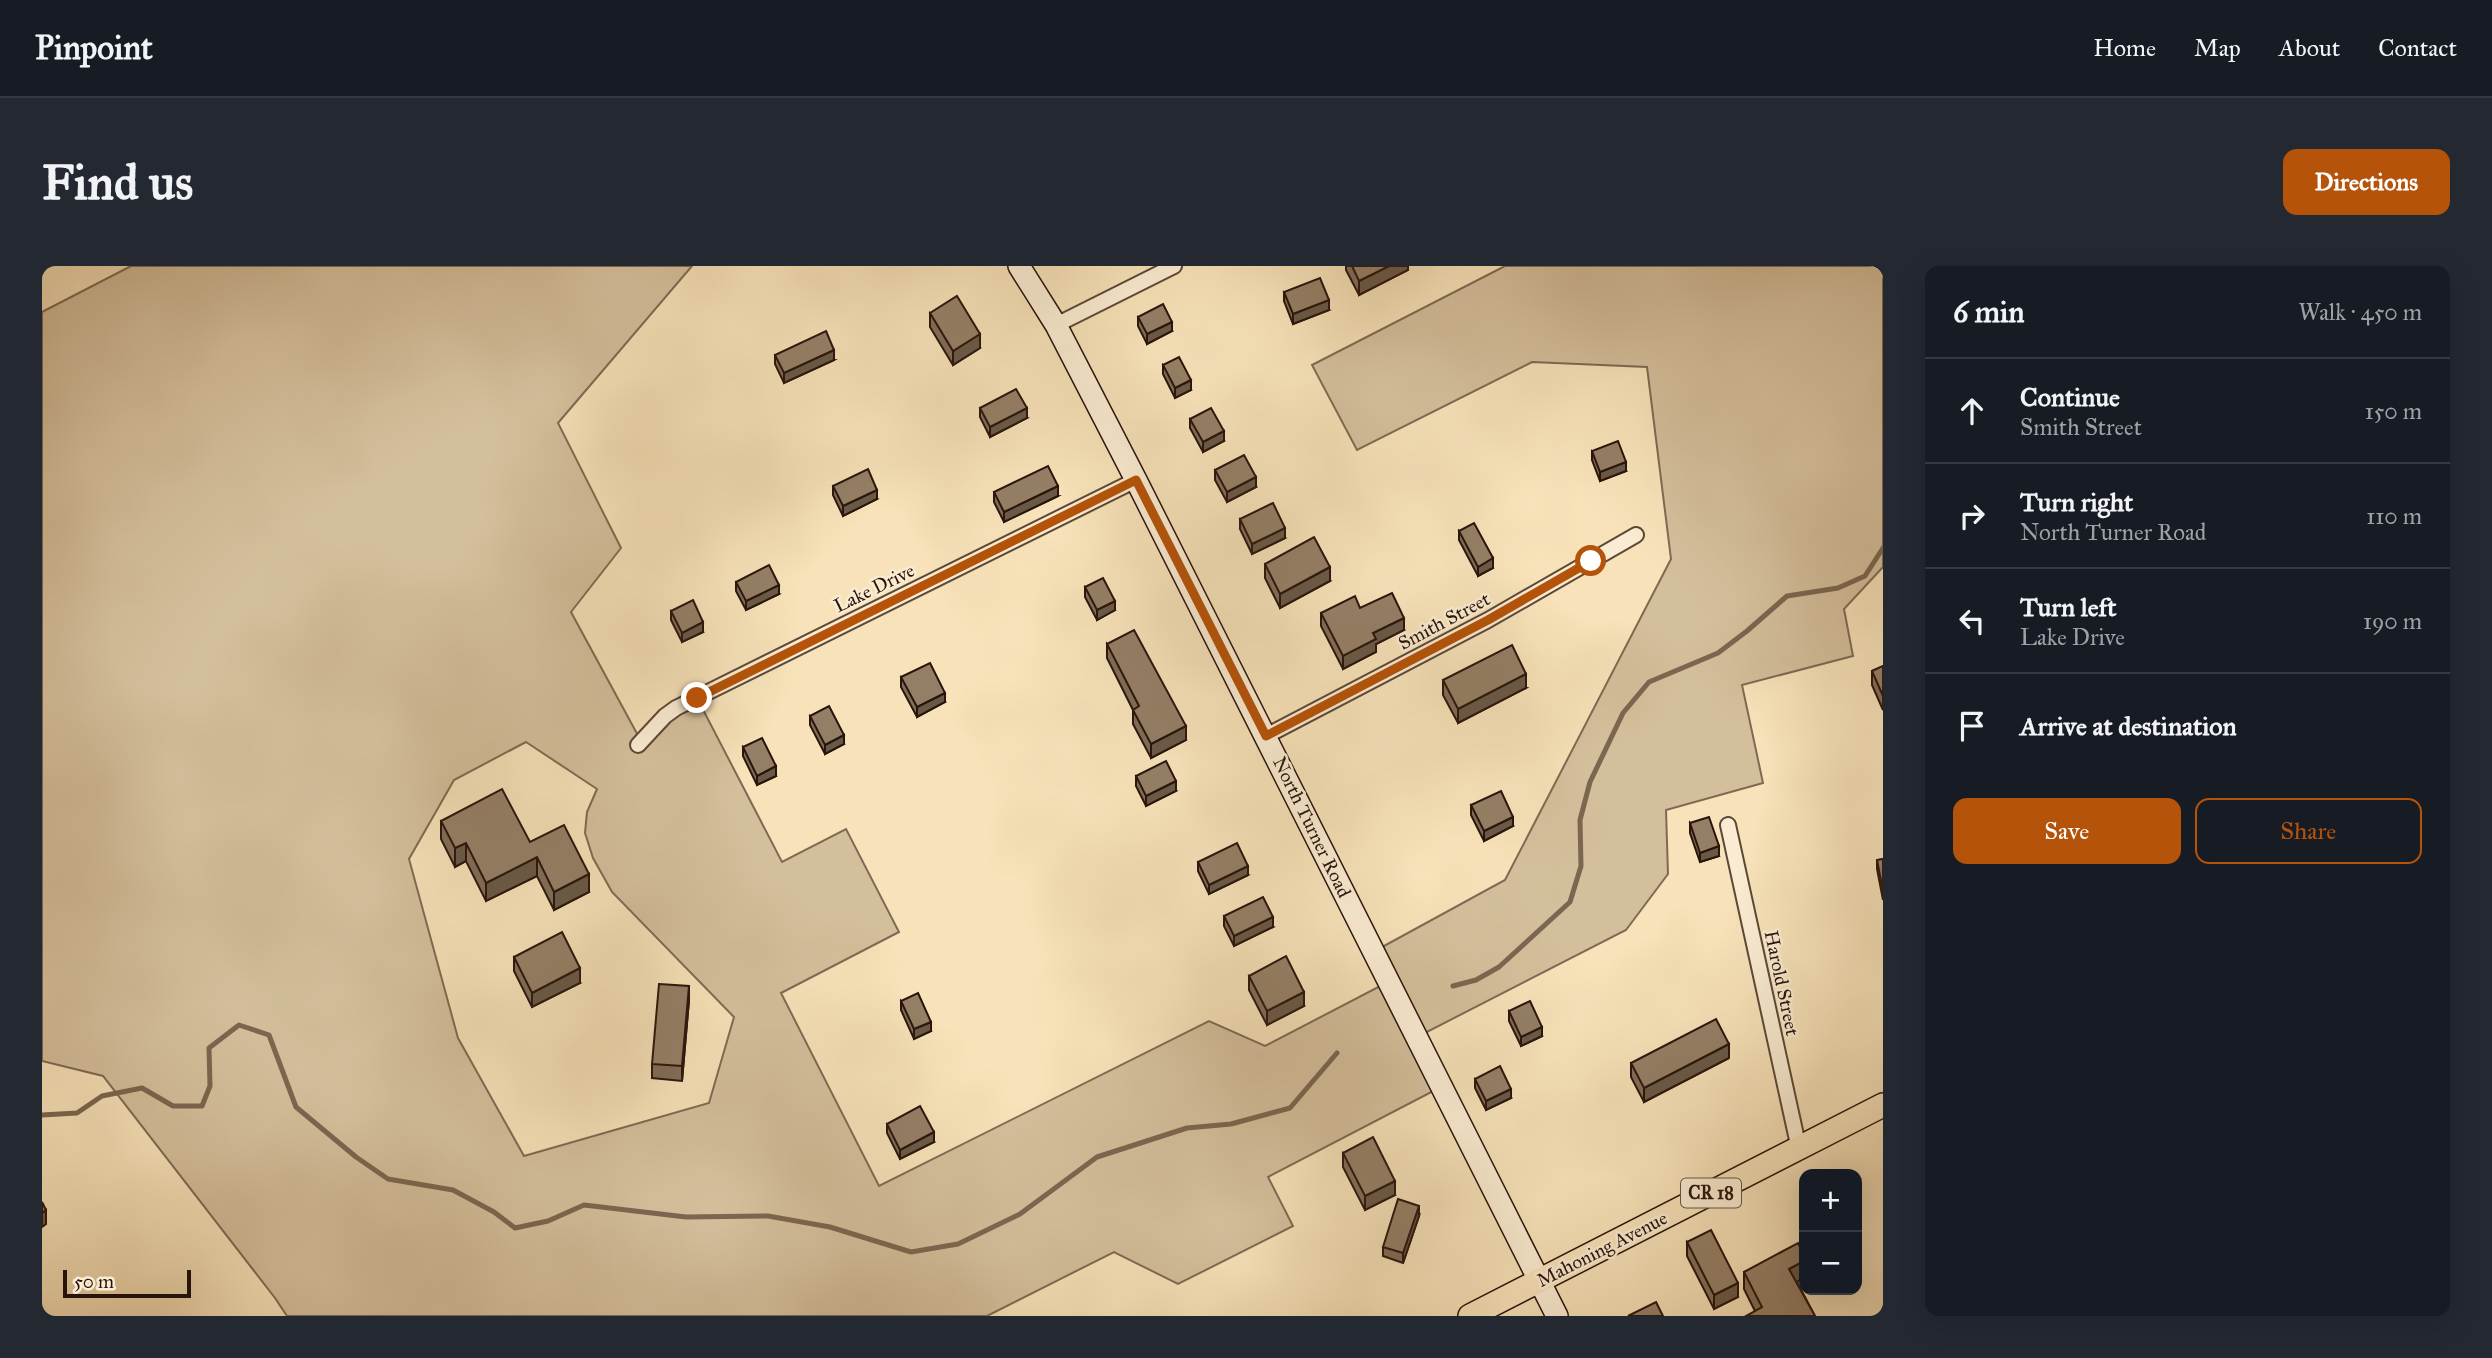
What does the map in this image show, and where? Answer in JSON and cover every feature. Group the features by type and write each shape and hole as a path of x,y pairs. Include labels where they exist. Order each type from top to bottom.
{"main road":[{"name":"Mahoning Avenue","path":"1470,1316 1883,1105"}],"street":[{"name":"North Turner Road","path":"1019,266 1056,325 1136,480 1557,1316"},
{"path":"1056,325 1174,266"},
{"name":"Lake Drive","path":"638,745 676,708 1136,480"},
{"name":"Smith Street","path":"1266,736 1488,620 1636,535"},
{"name":"Harold Street","path":"1728,825 1799,1149"}],"shaded area":[{"path":"131,266 692,266 558,423 621,548 571,612 641,741 697,698 782,862 846,829 899,932 781,993 879,1186 1209,1021 1265,1046 1388,982 1373,952 1505,880 1671,559 1647,367 1532,362 1357,450 1312,365 1505,266 1883,266 1883,567 1844,609 1853,656 1742,685 1763,783 1666,810 1668,874 1626,930 1417,1037 1441,1087 1268,1177 1293,1226 1178,1284 1114,1252 987,1316 287,1316 103,1076 42,1061 42,312","holes":["526,742 597,789 587,812 585,833 593,858 612,892 734,1017 709,1103 524,1156 458,1038 409,859 454,780"]}],"building":[{"path":"1352,266 1389,266 1359,281"},
{"path":"1320,278 1329,300 1293,314 1284,292"},
{"path":"957,296 980,334 953,351 930,313"},
{"path":"1163,304 1172,322 1147,334 1138,317"},
{"path":"826,331 834,350 784,373 775,355"},
{"path":"1179,357 1191,380 1175,388 1163,365"},
{"path":"1016,389 1027,408 990,427 980,408"},
{"path":"1211,408 1224,431 1203,442 1190,419"},
{"path":"1618,441 1626,462 1600,472 1592,451"},
{"path":"1244,455 1256,477 1227,492 1215,470"},
{"path":"1048,466 1058,486 1004,512 994,492"},
{"path":"868,469 877,490 843,506 833,486"},
{"path":"1273,503 1285,528 1252,544 1240,519"},
{"path":"1474,523 1493,558 1478,567 1459,531"},
{"path":"1314,537 1330,567 1280,594 1265,564"},
{"path":"769,565 779,585 746,601 736,582"},
{"path":"1103,578 1115,601 1097,610 1085,587"},
{"path":"1392,593 1404,618 1373,633 1376,639 1343,656 1321,613 1355,596 1360,608"},
{"path":"693,600 703,622 682,633 671,611"},
{"path":"1134,630 1186,726 1151,744 1133,710 1139,706 1107,644"},
{"path":"1512,645 1526,674 1458,709 1443,680"},
{"path":"930,663 945,693 917,707 901,677"},
{"path":"1883,666 1883,696 1872,671"},
{"path":"829,706 844,735 825,745 810,716"},
{"path":"762,738 776,766 757,776 743,747"},
{"path":"1166,761 1176,781 1146,796 1136,776"},
{"path":"502,789 530,842 564,825 589,874 554,892 537,857 486,883 466,843 455,848 441,821"},
{"path":"1501,791 1513,817 1484,831 1471,805"},
{"path":"1709,817 1719,846 1700,853 1690,823"},
{"path":"1237,843 1248,866 1209,885 1198,862"},
{"path":"1883,859 1883,891 1877,860"},
{"path":"1263,897 1273,917 1234,936 1224,916"},
{"path":"562,932 580,968 532,993 514,957"},
{"path":"1286,956 1304,992 1267,1011 1249,976"},
{"path":"659,984 689,986 682,1066 652,1064"},
{"path":"918,993 931,1022 914,1029 901,1001"},
{"path":"1530,1001 1542,1027 1521,1037 1509,1011"},
{"path":"1716,1019 1729,1044 1644,1088 1631,1063"},
{"path":"1500,1066 1511,1089 1486,1101 1475,1079"},
{"path":"920,1106 934,1132 900,1150 887,1124"},
{"path":"1373,1137 1395,1181 1365,1196 1343,1153"},
{"path":"1398,1199 1419,1206 1403,1253 1383,1247"},
{"path":"1711,1230 1738,1283 1714,1295 1687,1242"},
{"path":"1798,1243 1799,1264 1789,1269 1799,1287 1799,1295 1803,1295 1815,1316 1746,1316 1762,1307 1744,1272"},
{"path":"1656,1302 1663,1316 1628,1316"}],"waterway":[{"path":"1453,986 1476,980 1499,967 1570,902 1581,866 1580,820 1590,782 1623,713 1649,682 1718,653 1787,596 1838,588 1865,576 1883,548"},
{"path":"42,1115 77,1113 102,1096 142,1088 173,1106 202,1106 210,1086 209,1048 239,1025 269,1035 296,1107 356,1157 388,1179 453,1190 494,1212 515,1228 548,1221 584,1205 686,1217 768,1216 830,1227 911,1252 958,1244 1020,1214 1097,1157 1187,1128 1231,1124 1290,1108 1337,1053"}],"route":[{"path":"697,698 1136,480 1266,736 1488,620 1591,561"}]}
